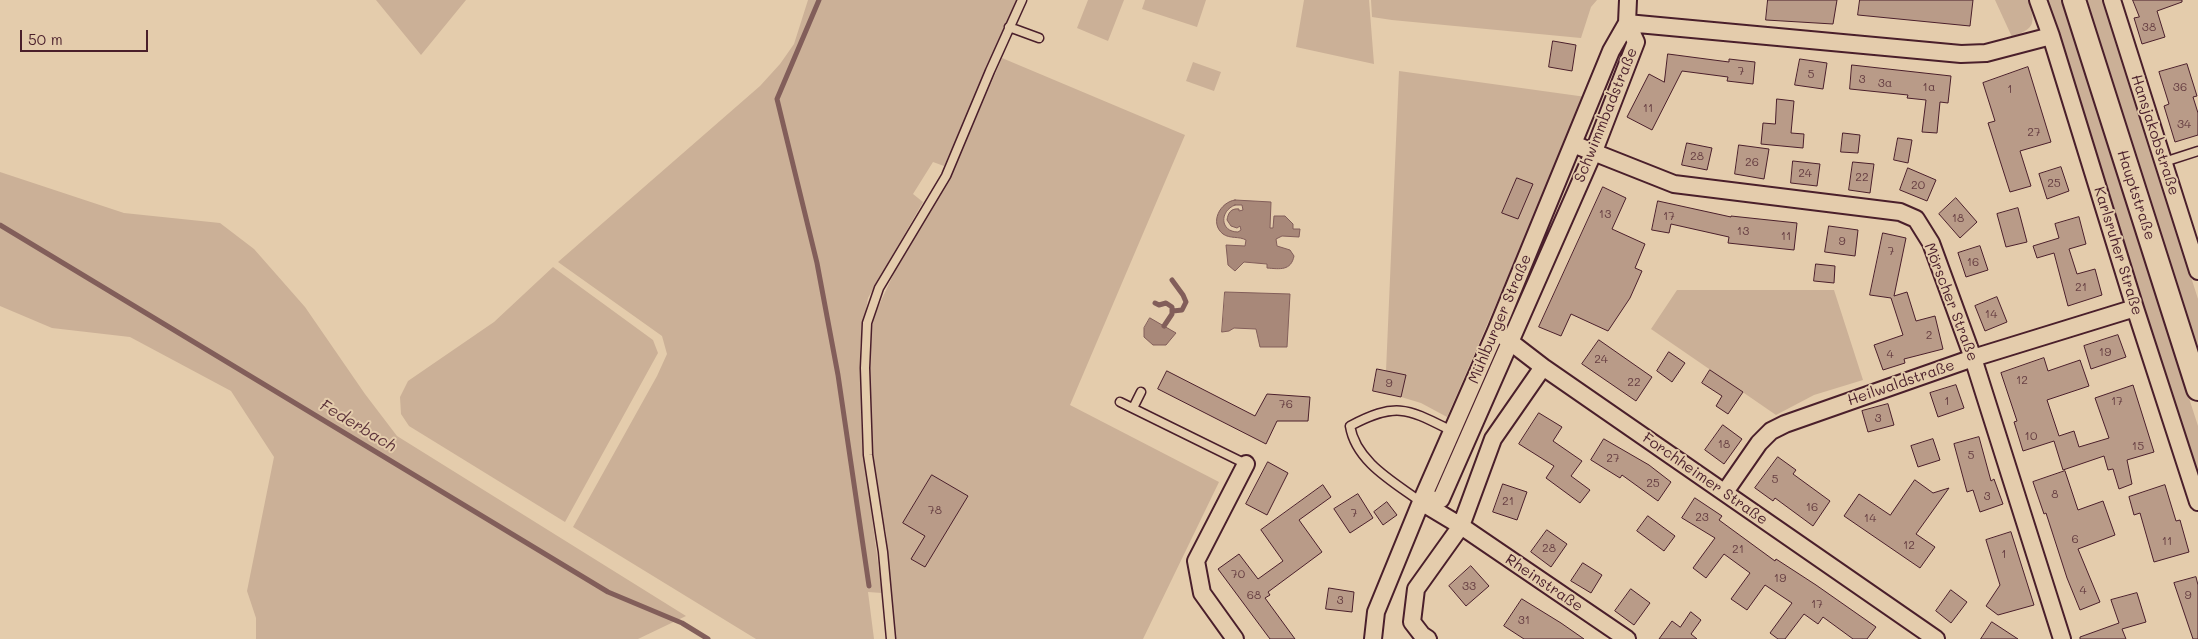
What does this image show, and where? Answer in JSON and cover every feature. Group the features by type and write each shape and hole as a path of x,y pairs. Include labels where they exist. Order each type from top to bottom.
{"street":[{"name":"Mühlburger Straße","path":"1372,639 1376,612 1421,502 1496,331 1611,51 1627,23 1628,0"},
{"name":"Karlsruher Straße","path":"2038,0 2198,502"},
{"name":"Hauptstraße","path":"2074,0 2198,389"},
{"name":"Hansjakobstraße","path":"2112,0 2198,271"},
{"name":"Schwimmbadstraße","path":"1627,23 1961,54 1986,52 2051,36"},
{"name":"Schwimmbadstraße","path":"1421,502 1441,499 1594,151 1636,42 1627,23"},
{"name":"Mörscher Straße","path":"1573,144 1674,184 1900,212 1916,219 1931,243 1973,358 2062,639"},
{"name":"Heilwaldstraße","path":"1725,492 1771,430 1973,358 2135,308"},
{"name":"Forchheimer Straße","path":"1496,331 1543,367 1725,492 1912,632 1936,639"},
{"path":"1428,639 1412,622 1416,589 1461,526 1493,439 1543,367"},
{"path":"1235,639 1202,594 1196,560 1246,464"},
{"name":"Rheinstraße","path":"1421,502 1461,526 1627,639"}],"lane":[{"path":"891,639 883,552 868,454 865,368 867,323 879,288 946,176 1022,0"},
{"path":"1010,27 1038,38"},
{"path":"2164,162 2198,151"},
{"path":"1133,408 1141,392"},
{"path":"1120,402 1246,464"},
{"path":"1421,502 1360,453 1352,438 1350,426 1393,409 1415,412 1452,431"}],"shaded area":[{"path":"376,0 466,0 421,55"},
{"path":"808,0 1018,0 944,166 933,162 913,194 923,202 868,298 860,346 862,442 882,593 868,592 874,639 756,639 573,527 657,376 667,354 662,336 558,262 760,86 780,64 794,44"},
{"path":"1088,0 1124,0 1108,41 1077,28"},
{"path":"1145,0 1206,0 1197,27 1142,9"},
{"path":"1304,0 1369,0 1374,64 1296,47"},
{"path":"1371,0 1597,0 1591,7 1581,38 1372,17"},
{"path":"1995,0 2028,0 2033,20 2032,24 2025,31 2012,37"},
{"path":"2047,0 2061,0 2198,426 2198,475"},
{"path":"2087,0 2103,0 2198,299 2198,352"},
{"path":"1002,58 1185,135 1070,405 1219,482 1143,639 894,639 886,532 879,509 869,421 869,350 873,318 894,273 950,178"},
{"path":"1193,62 1221,72 1214,91 1186,81"},
{"path":"1399,71 1586,97 1447,417 1421,403 1401,397 1406,375 1386,371"},
{"path":"0,172 124,213 220,223 254,249 305,307 365,394 397,436 686,616 638,639 256,639 256,618 247,591 274,457 231,391 130,337 52,328 0,306"},
{"path":"1235,200 1271,202 1270,228 1273,228 1274,216 1285,216 1293,224 1293,229 1300,229 1299,237 1282,236 1276,239 1277,246 1290,250 1294,256 1293,261 1288,267 1267,268 1267,264 1244,262 1235,271 1228,265 1226,245 1245,246 1246,240 1226,236 1219,229 1217,224 1218,214 1230,202","holes":["1235,205 1242,205 1243,210 1234,209 1228,215 1227,220 1231,226 1237,228 1240,226 1241,230 1238,232 1232,231 1225,225 1224,216 1230,208"]},
{"path":"553,267 653,340 658,353 565,522 409,426 401,414 400,397 408,381 494,322"},
{"path":"1677,290 1834,290 1863,380 1814,395 1776,415 1651,329"},
{"path":"1225,292 1290,294 1287,347 1260,347 1256,329 1234,328 1222,332"},
{"path":"1150,318 1176,333 1166,345 1153,345 1144,337 1144,328"}],"building":[{"path":"1768,0 1837,0 1833,24 1766,20"},
{"path":"1860,0 1973,0 1970,26 1858,15"},
{"path":"2133,0 2182,0 2182,2 2157,11 2165,37 2142,44 2134,18 2139,17"},
{"path":"1553,41 1576,45 1572,71 1549,67"},
{"path":"1668,54 1729,62 1729,59 1755,62 1753,84 1727,81 1728,77 1682,71 1652,130 1627,117 1649,74 1664,82"},
{"path":"1800,59 1827,63 1823,89 1795,85"},
{"path":"2187,64 2197,96 2193,97 2198,113 2198,135 2175,142 2164,106 2169,104 2159,72"},
{"path":"1852,65 1951,76 1948,103 1940,102 1937,133 1922,132 1926,100 1907,98 1908,95 1850,89"},
{"path":"2028,67 2051,142 2020,151 2031,186 2010,192 1988,123 1995,121 1983,83"},
{"path":"1777,99 1794,101 1791,133 1804,134 1803,148 1761,144 1763,123 1775,124"},
{"path":"1843,133 1860,135 1858,153 1841,152"},
{"path":"1898,138 1912,140 1908,163 1894,160"},
{"path":"1687,143 1712,148 1707,170 1682,165"},
{"path":"1739,145 1769,149 1764,179 1735,174"},
{"path":"1793,161 1820,164 1817,186 1791,183"},
{"path":"1853,162 1874,164 1870,193 1849,190"},
{"path":"2061,167 2069,191 2047,199 2039,174"},
{"path":"1908,168 1936,180 1927,201 1900,190"},
{"path":"1517,178 1533,184 1518,219 1502,213"},
{"path":"1603,187 1626,198 1612,229 1645,244 1635,268 1642,271 1630,298 1608,331 1571,314 1561,336 1539,327"},
{"path":"1956,198 1977,222 1960,238 1939,214"},
{"path":"1658,201 1731,217 1797,223 1794,250 1728,243 1729,237 1671,224 1669,233 1652,230"},
{"path":"2018,208 2027,242 2006,247 1997,214"},
{"path":"2079,217 2086,244 2069,249 2077,274 2095,269 2102,295 2068,306 2054,253 2037,258 2033,246 2059,238 2055,224"},
{"path":"1829,226 1858,230 1855,256 1825,252"},
{"path":"1883,233 1906,238 1894,296 1907,292 1916,321 1935,316 1943,349 1904,359 1905,363 1883,370 1874,345 1903,335 1891,298 1870,295"},
{"path":"1980,246 1988,270 1966,277 1958,253"},
{"path":"1816,264 1835,266 1834,283 1814,281"},
{"path":"1997,297 2007,322 1985,331 1975,306"},
{"path":"2118,335 2126,357 2091,369 2084,346"},
{"path":"1599,340 1652,377 1636,401 1582,364"},
{"path":"1669,352 1685,363 1672,382 1657,371"},
{"path":"2044,358 2048,371 2080,360 2089,386 2047,400 2059,436 2074,431 2079,447 2109,438 2095,398 2133,385 2154,452 2127,460 2132,484 2119,489 2113,469 2108,470 2104,456 2063,470 2054,441 2023,451 2014,422 2017,421 2001,373"},
{"path":"1377,369 1406,375 1401,397 1373,391"},
{"path":"1710,370 1743,392 1728,414 1716,406 1722,396 1702,383"},
{"path":"1167,371 1255,416 1267,394 1310,397 1308,421 1277,421 1266,444 1158,389"},
{"path":"1956,385 1964,408 1938,417 1930,393"},
{"path":"1888,404 1894,425 1868,432 1862,411"},
{"path":"1539,413 1562,427 1553,441 1582,461 1571,476 1590,490 1580,503 1546,478 1554,466 1519,444"},
{"path":"1723,425 1742,439 1724,464 1705,450"},
{"path":"1979,437 1991,481 1994,479 2003,504 1980,512 1973,490 1967,492 1954,444"},
{"path":"1604,439 1649,465 1671,482 1658,501 1622,475 1620,478 1591,460"},
{"path":"1933,439 1940,460 1918,467 1911,446"},
{"path":"1778,457 1796,470 1793,474 1830,501 1813,526 1775,498 1773,501 1755,488"},
{"path":"1268,462 1288,473 1267,515 1246,504"},
{"path":"2065,471 2078,510 2103,501 2115,535 2078,549 2100,602 2080,610 2067,578 2046,513 2044,514 2033,482"},
{"path":"932,475 968,496 925,567 911,559 925,536 903,523"},
{"path":"1915,480 1933,493 1949,488 1916,534 1935,547 1920,568 1844,516 1859,494 1890,515"},
{"path":"1503,484 1527,492 1517,520 1493,512"},
{"path":"1323,485 1331,497 1299,520 1322,552 1268,592 1270,595 1265,598 1295,639 1270,639 1218,569 1239,554 1258,579 1283,561 1261,530"},
{"path":"2165,485 2176,521 2180,520 2189,552 2154,562 2140,513 2134,515 2129,497"},
{"path":"1358,494 1373,518 1350,533 1334,509"},
{"path":"1695,498 1722,516 1719,520 1775,561 1776,559 1816,585 1876,627 1867,639 1853,639 1823,617 1818,624 1804,614 1785,639 1778,639 1770,633 1792,603 1765,585 1747,610 1731,599 1750,573 1724,554 1706,578 1693,568 1715,538 1682,518"},
{"path":"1387,502 1397,515 1383,525 1374,512"},
{"path":"1648,516 1675,536 1664,551 1637,531"},
{"path":"1547,530 1567,544 1551,567 1531,552"},
{"path":"2011,532 2034,605 1998,615 1986,606 2000,585 1986,540"},
{"path":"1583,563 1602,575 1591,593 1571,581"},
{"path":"1471,566 1489,586 1466,606 1449,586"},
{"path":"2196,577 2198,585 2198,639 2193,639 2174,583"},
{"path":"1329,588 1354,592 1352,612 1326,609"},
{"path":"1631,589 1650,603 1634,625 1615,611"},
{"path":"1951,590 1967,602 1951,623 1936,611"},
{"path":"2137,593 2146,622 2122,629 2126,639 2080,639 2080,637 2119,623 2111,600"},
{"path":"1522,599 1584,639 1524,639 1504,626"},
{"path":"1691,612 1701,620 1691,634 1697,639 1659,639 1672,621 1680,627"},
{"path":"1992,622 2018,639 1981,639"}],"waterway":[{"path":"819,0 777,99 817,263 838,375 869,586"},
{"name":"Federbach","path":"0,225 608,592 682,623 708,639"},
{"path":"1172,280 1186,302 1182,310 1173,311"},
{"path":"1155,303 1159,305 1166,303 1172,307 1172,314 1164,326"}]}
